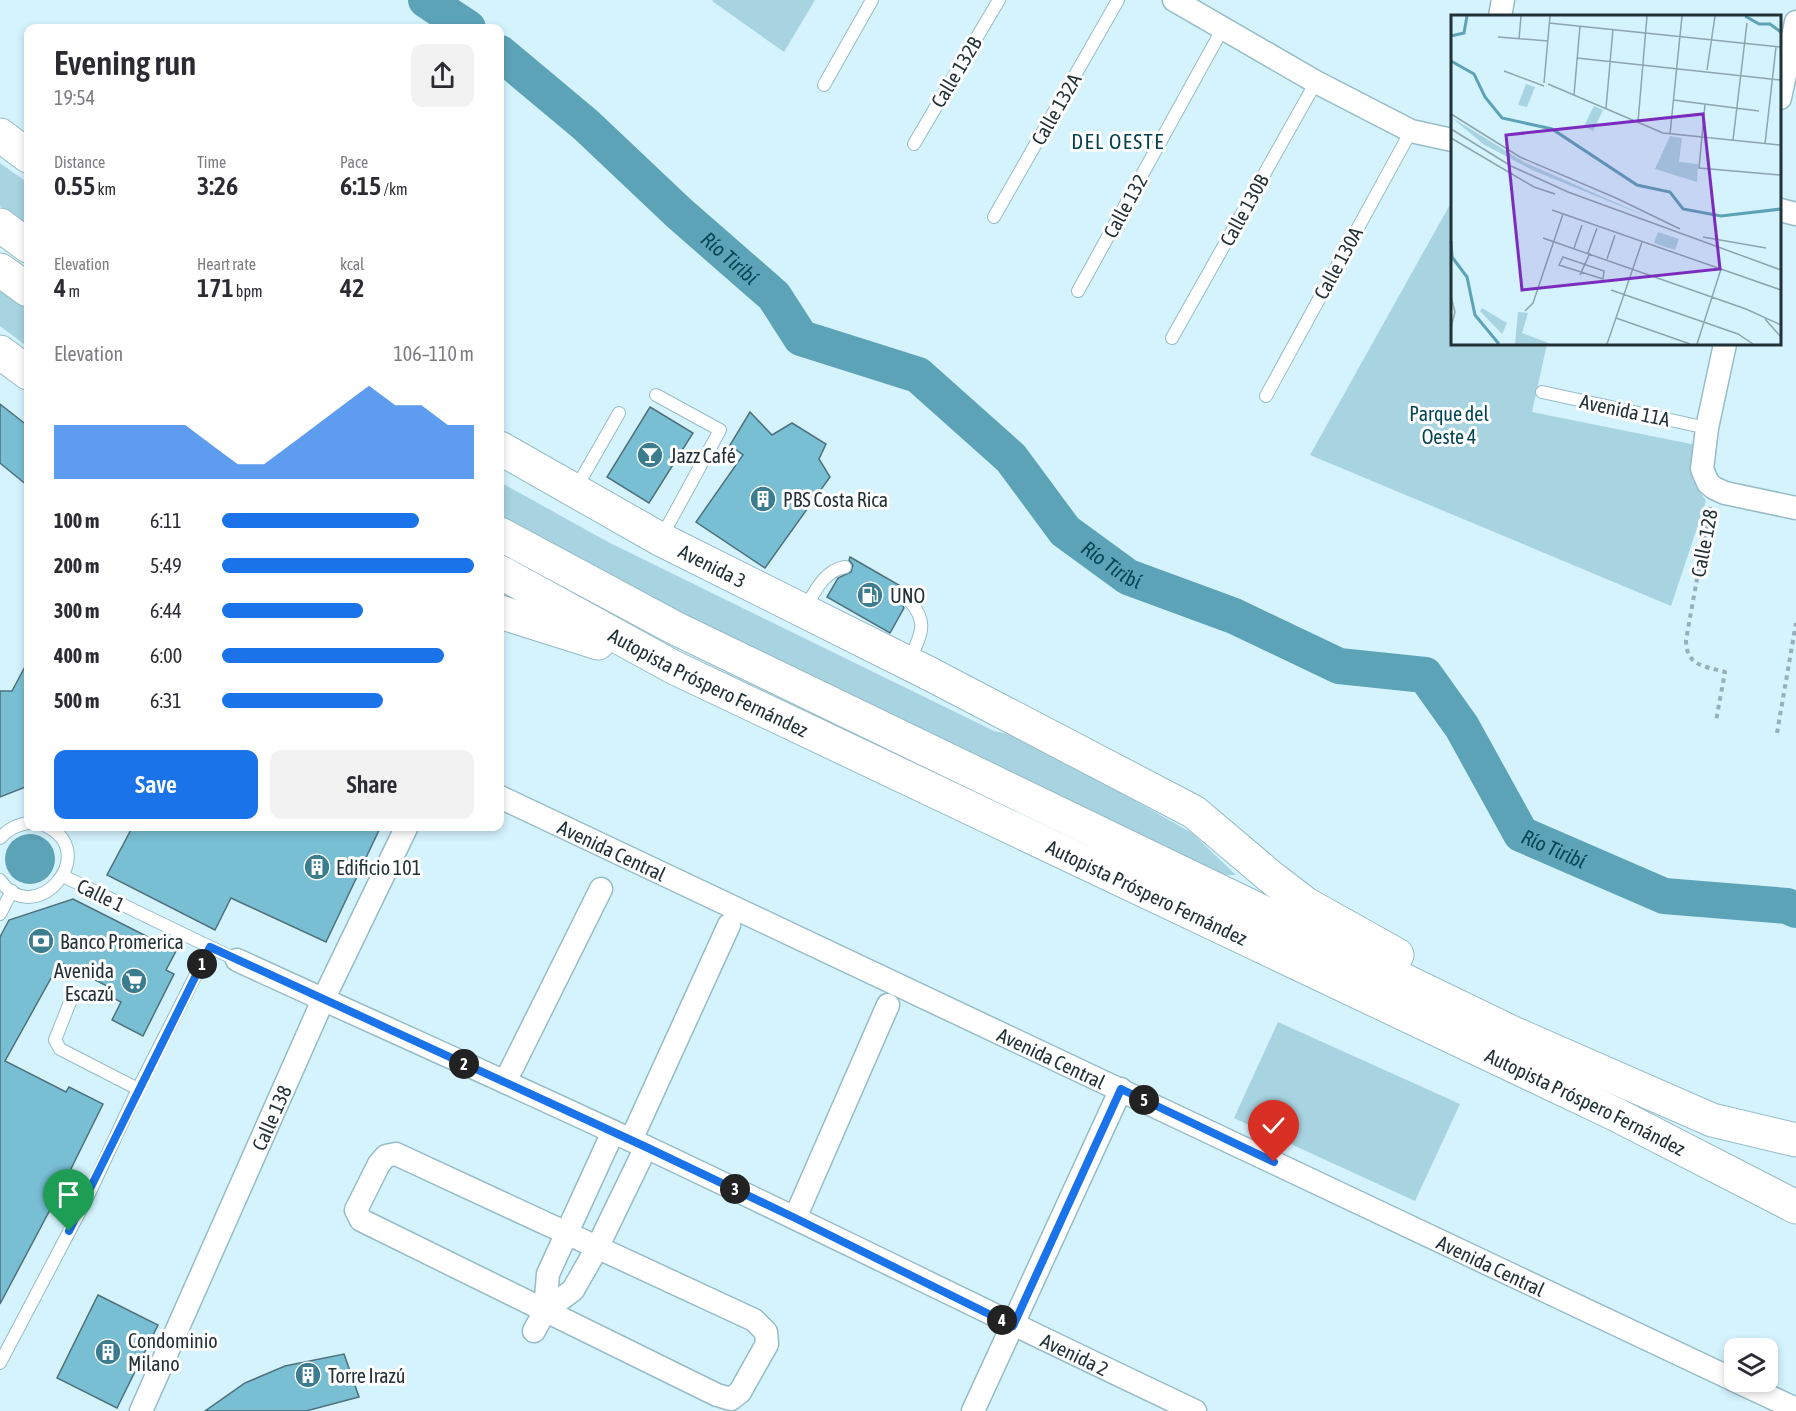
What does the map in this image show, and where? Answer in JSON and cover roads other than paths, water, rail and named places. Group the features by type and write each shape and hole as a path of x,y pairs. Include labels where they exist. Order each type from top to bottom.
{"main road":[{"path":"0,135 24,153"},
{"path":"0,225 24,243"},
{"path":"0,270 24,287"},
{"path":"0,352 24,370"},
{"name":"Avenida 3","path":"504,450 660,539 920,668 1194,813 1306,904 1399,956 1513,1033"},
{"name":"Autopista Próspero Fernández","path":"504,536 675,628 1513,1033 1712,1120 1796,1140"},
{"name":"Autopista Próspero Fernández","path":"504,574 673,667 1615,1114 1796,1207"},
{"path":"504,613 673,667"}],"street":[{"path":"1174,0 1203,7 1223,28 1317,82 1411,131 1451,140"},
{"path":"1500,15 1503,0"},
{"path":"1781,89 1796,22"},
{"path":"1781,210 1796,214"},
{"name":"Calle 128","path":"1725,345 1707,428 1702,469 1708,483 1725,493 1796,508"},
{"name":"Avenida Central","path":"504,799 1724,1375"},
{"name":"Calle 138","path":"141,1411 322,999 405,831"},
{"path":"505,1082 601,889"},
{"path":"540,1321 573,1290 597,1248 630,1140 729,925"},
{"name":"Avenida 2","path":"237,960 630,1140 795,1218 1013,1326 1195,1411"},
{"path":"795,1218 888,1005"},
{"path":"973,1411 1121,1089"},
{"path":"540,1321 548,1274 567,1233 630,1140"},
{"path":"396,1154 567,1233 754,1320 766,1332 767,1344 740,1392 731,1399 717,1395 540,1321 361,1220 356,1210 379,1164 386,1156 396,1154"},
{"name":"Avenida Central","path":"1760,1392 1796,1409"}],"lane":[{"path":"824,85 872,0"},
{"name":"Calle 132B","path":"914,144 999,0"},
{"name":"Calle 132A","path":"994,217 1118,0"},
{"name":"Calle 132","path":"1078,291 1223,28"},
{"name":"Calle 130B","path":"1172,338 1317,82"},
{"name":"Calle 130A","path":"1266,396 1411,131"},
{"name":"Avenida 11A","path":"1542,392 1707,428"},
{"path":"656,395 720,430 660,539"},
{"path":"575,492 619,413"},
{"path":"804,610 820,582 831,571 845,567"},
{"path":"909,600 919,611 920,668"},
{"path":"0,838 8,830 24,823"},
{"path":"0,880 12,891 21,895 40,895 57,885 63,876 67,856 61,832"},
{"name":"Calle 1","path":"63,876 237,960"},
{"path":"0,914 12,891"},
{"path":"0,1363 88,1196 138,1089 210,947"},
{"path":"72,997 55,1040 60,1049 138,1089"}],"waterway":[{"name":"Río Tiribí","path":"426,0 462,24"},
{"name":"Río Tiribí","path":"504,56 586,125 679,213 774,296 801,338 918,375 1011,458 1065,531 1128,577 1234,616 1339,666 1425,675 1462,727 1521,834 1664,896 1787,906 1796,910"}],"place":[{"name":"Jazz Café","path":"650,455"},
{"name":"PBS Costa Rica","path":"763,499"},
{"name":"UNO","path":"870,595"},
{"name":"Edificio 101","path":"317,867"},
{"name":"Banco Promerica","path":"41,941"},
{"name":"Avenida Escazú","path":"134,981"},
{"name":"Condominio Milano","path":"108,1352"},
{"name":"Torre Irazú","path":"308,1375"}],"district":[{"name":"DEL OESTE","path":"1118,141"}],"park label":[{"name":"Parque del Oeste 4","path":"1449,424"}]}
